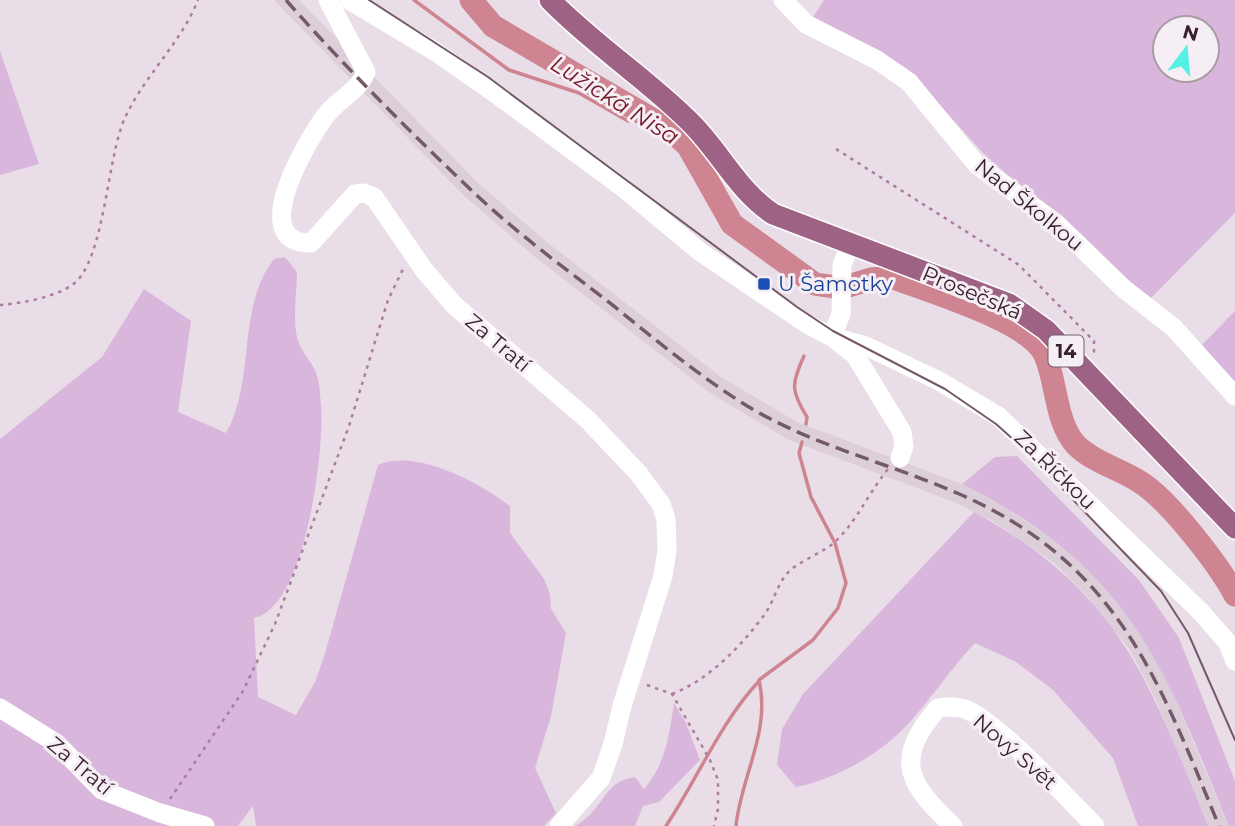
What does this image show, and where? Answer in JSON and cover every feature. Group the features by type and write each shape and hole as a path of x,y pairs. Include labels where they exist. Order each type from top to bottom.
{"main road":[{"name":"Prosečská","path":"550,0 583,32 692,124 758,205 796,225 1009,304 1046,330 1235,528"}],"street":[{"name":"Za Tratí","path":"328,0 366,72 351,93 326,114 290,177 281,213 282,224 293,240 311,243 355,194 364,193 374,197 387,211 411,252 454,305 588,420 639,474 661,503 667,529 663,576 601,778 559,826"},
{"path":"349,0 436,52 621,186 699,251 796,317 832,337 855,355 902,432 904,446 900,458"},
{"name":"Nad Školkou","path":"782,0 806,24 877,60 909,82 977,165 1057,224 1123,288 1174,328 1235,396"},
{"path":"832,337 843,299 842,265 850,245"},
{"name":"Za Říčkou","path":"832,337 866,346 939,381 998,416 1200,611 1228,643 1235,662"},
{"name":"Nový Svět","path":"953,826 922,797 911,778 913,746 938,708 950,706 964,709 988,725 1095,826"},
{"name":"Za Tratí","path":"0,708 56,743 102,790 160,813 205,826"}],"path":[{"path":"0,305 22,303 73,284 92,255 109,187 117,134 131,104 198,0"},
{"path":"836,149 1019,265 1094,341 1093,360 1084,369"},
{"path":"160,813 243,691 275,624 349,426 388,300 411,252"},
{"path":"672,694 711,671 743,641 767,612 787,573 838,539 870,500 877,482 900,458"},
{"path":"631,678 672,694 718,780 719,809 714,826"}],"shaded area":[{"path":"274,0 299,0 478,183 547,242 721,377 797,422 962,484 1003,506 1065,547 1098,579 1132,619 1161,666 1229,826 1208,826 1156,700 1130,650 1084,592 1053,562 994,522 954,502 789,440 710,393 535,257 465,197"},
{"path":"824,0 1235,0 1235,213 1150,299 984,154 906,68 813,17"},
{"path":"0,51 39,164 0,175"},
{"path":"285,257 297,272 296,333 317,377 321,427 315,490 299,559 287,587 272,608 254,618 258,697 296,715 315,682 378,465 393,461 410,461 429,464 465,478 510,506 510,533 544,579 550,594 551,609 566,633 551,716 535,768 556,813 544,826 256,826 253,806 238,826 0,826 0,439 102,357 144,289 191,321 178,412 226,433 241,391 250,322 262,278 274,259"},
{"path":"1235,311 1235,382 1201,346"},
{"path":"1017,456 1139,580 1179,638 1235,781 1235,826 1229,826 1183,715 1160,668 1133,625 1102,586 1065,550 1019,516 962,484 995,457"},
{"path":"974,512 1024,543 1064,574 1097,608 1124,645 1147,684 1208,826 1138,826 1113,758 1053,690 1016,662 975,643 907,725 862,761 836,774 796,787 777,765 782,729 803,694"},
{"path":"674,703 686,723 700,760 659,802 643,806 635,826 575,826 593,812 616,784 635,777 644,789 662,759"}],"waterway":[{"path":"414,0 509,70 579,93 628,121 640,112"},
{"name":"Lužická Nisa","path":"471,0 493,26 669,129 688,146 732,224 815,284 842,288 871,279 891,277 976,308 1020,330 1036,342 1049,366 1064,425 1076,445 1090,456 1140,482 1165,503 1206,551 1235,595"},
{"path":"804,356 795,387 807,417 806,424"},
{"path":"736,826 761,718 759,680 813,640 838,608 846,583 835,543 811,497 799,453 802,442"},
{"path":"666,826 721,733 759,681"}],"tram line":[{"path":"369,0 488,77 797,307 833,331 945,389 996,424 1024,449 1161,591 1188,633 1235,740"}],"railway":[{"path":"286,0 376,97 487,205 710,381 744,404 795,431 957,493 1012,521 1057,553 1094,590 1125,630 1175,721 1219,826"}],"place":[{"name":"U Šamotky","path":"764,284"}]}
